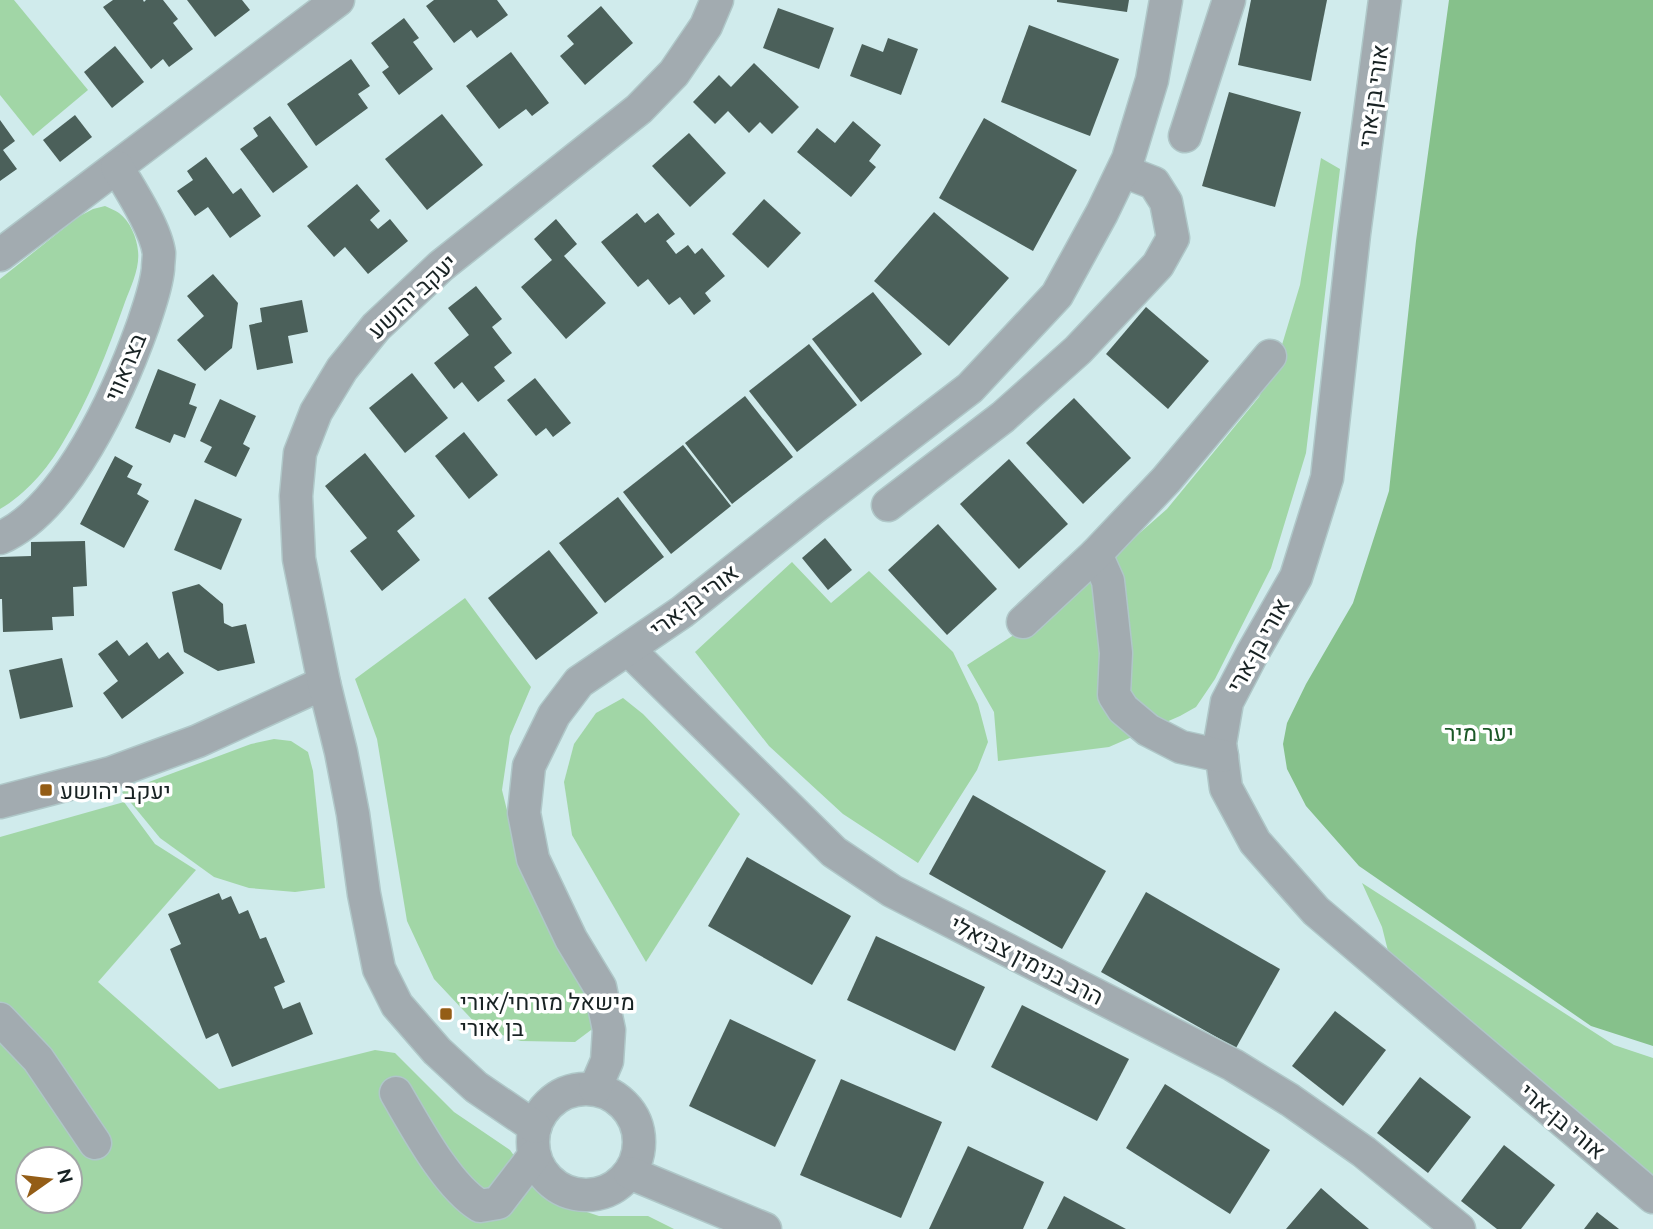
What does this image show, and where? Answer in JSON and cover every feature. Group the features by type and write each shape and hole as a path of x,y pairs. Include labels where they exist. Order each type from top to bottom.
{"street":[{"path":"0,255 338,0"},
{"name":"יעקב יהושע","path":"534,1142 437,1051 397,1005 379,969 341,752 299,559 296,496 300,453 316,412 342,369 376,327 441,266 639,109 674,73 706,26 717,0"},
{"name":"אורי בן-ארי","path":"595,1088 607,1061 609,1030 600,987 571,939 533,859 524,813 529,766 554,716 579,682 682,612 970,388 1057,295 1128,159 1152,80 1166,0"},
{"path":"1185,136 1229,0"},
{"name":"אורי בן-ארי","path":"1385,0 1354,234 1327,478 1296,577 1227,702 1220,743 1226,788 1255,842 1316,911 1653,1197"},
{"name":"בצראווי","path":"0,538 14,532 42,508 70,474 127,369 156,288 159,253 157,246 150,225 117,167"},
{"path":"888,505 1012,409 1078,350 1158,265 1173,237 1166,202 1154,183 1123,171"},
{"path":"1023,622 1096,554 1166,480 1269,356"},
{"path":"1096,554 1108,581 1116,653 1114,695 1123,709 1148,730 1181,747 1222,756"},
{"name":"הרב בנימין צביאלי","path":"628,649 834,852 892,891 1244,1072 1290,1100 1364,1152 1459,1229"},
{"path":"0,802 111,773 198,741 324,683"},
{"path":"0,1019 38,1059 95,1143"},
{"path":"396,1093 431,1151 470,1200 480,1206 498,1203 534,1142 544,1108 562,1094 579,1088 606,1091 618,1098 631,1112 639,1132 639,1150 630,1173 614,1188 596,1195 580,1196 554,1185 541,1171 534,1142"},
{"path":"630,1173 765,1229"}],"green space":[{"path":"0,0 14,0 88,90 33,136 0,95"},
{"name":"יער מיר","path":"1449,0 1653,0 1653,1046 1591,1026 1359,866 1306,806 1287,769 1283,744 1287,723 1306,684 1353,603 1389,491 1416,241"},
{"path":"1321,158 1340,169 1306,453 1271,568 1215,679 1196,707 1109,747 998,761 994,712 967,665 1051,611 1167,509 1259,397 1278,358 1300,285"},
{"path":"105,206 123,216 134,235 138,257 132,283 97,374 62,444 35,480 0,509 0,279 78,217"},
{"path":"792,562 831,603 869,571 953,652 978,704 988,742 977,770 918,863 843,814 769,746 695,652"},
{"path":"465,598 531,687 510,736 502,790 516,847 595,997 591,1030 575,1042 521,1041 480,1028 434,979 407,921 377,739 355,679"},
{"path":"623,698 643,714 740,814 646,962 572,835 564,782 574,744 596,713"},
{"path":"274,739 291,741 308,752 313,771 325,888 295,892 249,888 214,877 160,838 122,792 251,744"},
{"path":"124,802 155,844 196,870 98,982 219,1089 375,1050 395,1053 454,1112 510,1150 544,1198 599,1216 648,1216 674,1229 0,1229 0,837"},
{"path":"1362,883 1614,1045 1653,1058 1653,1189 1390,959 1382,927"}],"building":[{"path":"113,0 163,0 178,19 173,23 193,49 169,67 163,59 151,69 103,7"},
{"path":"187,0 242,0 250,10 215,37"},
{"path":"434,0 497,0 508,15 477,38 471,30 454,43 426,6"},
{"path":"1057,0 1129,0 1127,12"},
{"path":"1251,0 1327,0 1311,81 1238,65"},
{"path":"601,6 633,43 585,85 560,56 574,44 567,36"},
{"path":"778,8 834,28 819,69 763,48"},
{"path":"404,18 419,38 413,42 433,69 399,95 382,72 389,67 371,43"},
{"path":"1029,25 1119,59 1090,136 1001,102"},
{"path":"888,38 918,49 901,95 850,76 862,44 883,52"},
{"path":"115,46 144,82 112,108 84,72"},
{"path":"511,52 549,103 532,116 526,109 499,129 466,86"},
{"path":"351,59 370,86 358,94 368,108 316,146 287,104"},
{"path":"754,63 799,107 772,134 760,122 749,133 728,111 715,124 693,102 719,75 731,87"},
{"path":"1229,92 1301,112 1275,207 1202,186"},
{"path":"442,114 483,165 427,210 385,159"},
{"path":"75,115 92,137 60,162 43,140"},
{"path":"270,116 308,167 273,193 240,149 258,136 253,128"},
{"path":"984,118 1077,170 1033,251 939,198"},
{"path":"0,120 15,141 3,150 17,169 0,181"},
{"path":"853,121 881,145 869,161 876,167 851,197 797,152 817,128 835,143"},
{"path":"689,133 726,173 690,207 652,166"},
{"path":"206,157 233,194 241,188 261,216 230,238 208,207 195,216 177,191 193,180 187,171"},
{"path":"357,184 380,211 370,220 378,229 390,219 408,241 368,274 345,247 334,257 307,226"},
{"path":"764,199 801,233 768,268 732,234"},
{"path":"934,212 1009,278 949,346 874,281"},
{"path":"637,213 645,223 658,213 675,234 666,241 676,254 688,245 695,254 702,248 725,276 705,293 711,301 694,315 680,297 669,305 648,279 638,287 601,242"},
{"path":"556,219 577,244 564,256 606,303 566,339 521,287 552,260 534,239"},
{"path":"213,274 238,303 232,348 205,371 177,340 204,316 187,296"},
{"path":"476,286 502,319 492,327 512,353 494,367 505,381 478,402 462,382 454,389 434,363 469,335 448,308"},
{"path":"873,292 922,354 861,402 812,339"},
{"path":"302,300 308,332 288,336 293,363 257,370 249,325 262,322 260,308"},
{"path":"1146,307 1209,361 1168,409 1106,354"},
{"path":"809,344 857,405 797,452 749,391"},
{"path":"158,369 196,384 189,404 197,407 185,438 174,434 170,443 135,428"},
{"path":"412,373 448,418 405,453 369,408"},
{"path":"535,378 571,423 553,437 546,428 536,436 507,400"},
{"path":"745,396 793,457 732,504 685,443"},
{"path":"1074,398 1131,458 1083,504 1026,443"},
{"path":"220,399 256,416 243,444 250,448 236,477 204,462 212,447 200,441"},
{"path":"464,432 498,475 469,499 435,456"},
{"path":"683,445 731,506 671,554 623,492"},
{"path":"365,453 415,516 397,531 420,560 382,591 350,551 367,538 325,486"},
{"path":"115,456 133,466 127,477 142,484 137,494 149,501 124,548 80,524"},
{"path":"1009,459 1068,524 1019,569 960,504"},
{"path":"618,497 664,557 605,603 559,543"},
{"path":"195,499 242,519 221,570 174,550"},
{"path":"938,524 997,589 947,635 888,570"},
{"path":"825,538 852,570 828,590 802,558"},
{"path":"85,541 87,586 73,587 74,616 52,617 53,630 3,632 0,557 31,556 31,542"},
{"path":"549,550 598,613 536,660 488,598"},
{"path":"199,584 223,604 224,623 232,627 246,624 255,663 218,671 184,652 172,592"},
{"path":"117,640 129,656 147,642 159,659 168,652 184,673 122,719 103,693 118,681 98,654"},
{"path":"62,658 73,707 20,719 9,670"},
{"path":"973,795 1106,871 1062,949 929,874"},
{"path":"747,857 851,916 812,985 708,926"},
{"path":"1146,892 1280,969 1236,1048 1101,972"},
{"path":"219,893 222,900 231,896 239,914 248,910 260,939 266,937 285,982 274,987 283,1009 300,1002 313,1034 232,1067 218,1033 206,1039 170,949 181,944 168,914"},
{"path":"876,936 985,987 955,1051 847,1000"},
{"path":"1022,1005 1129,1059 1097,1121 991,1067"},
{"path":"1335,1011 1386,1050 1343,1106 1292,1066"},
{"path":"730,1019 816,1060 775,1147 689,1106"},
{"path":"1420,1077 1471,1117 1428,1173 1377,1133"},
{"path":"841,1079 942,1122 901,1218 800,1175"},
{"path":"1165,1084 1270,1150 1230,1214 1126,1148"},
{"path":"1504,1145 1555,1185 1521,1229 1497,1229 1461,1201"},
{"path":"968,1146 1044,1182 1023,1229 929,1229"},
{"path":"1321,1188 1345,1209 1369,1229 1286,1229"},
{"path":"1064,1196 1126,1229 1047,1229"},
{"path":"1597,1212 1619,1229 1584,1229"}],"place":[{"name":"יעקב יהושע","path":"46,790"},
{"name":"מישאל מזרחי/אורי בן אורי","path":"446,1014"}]}
